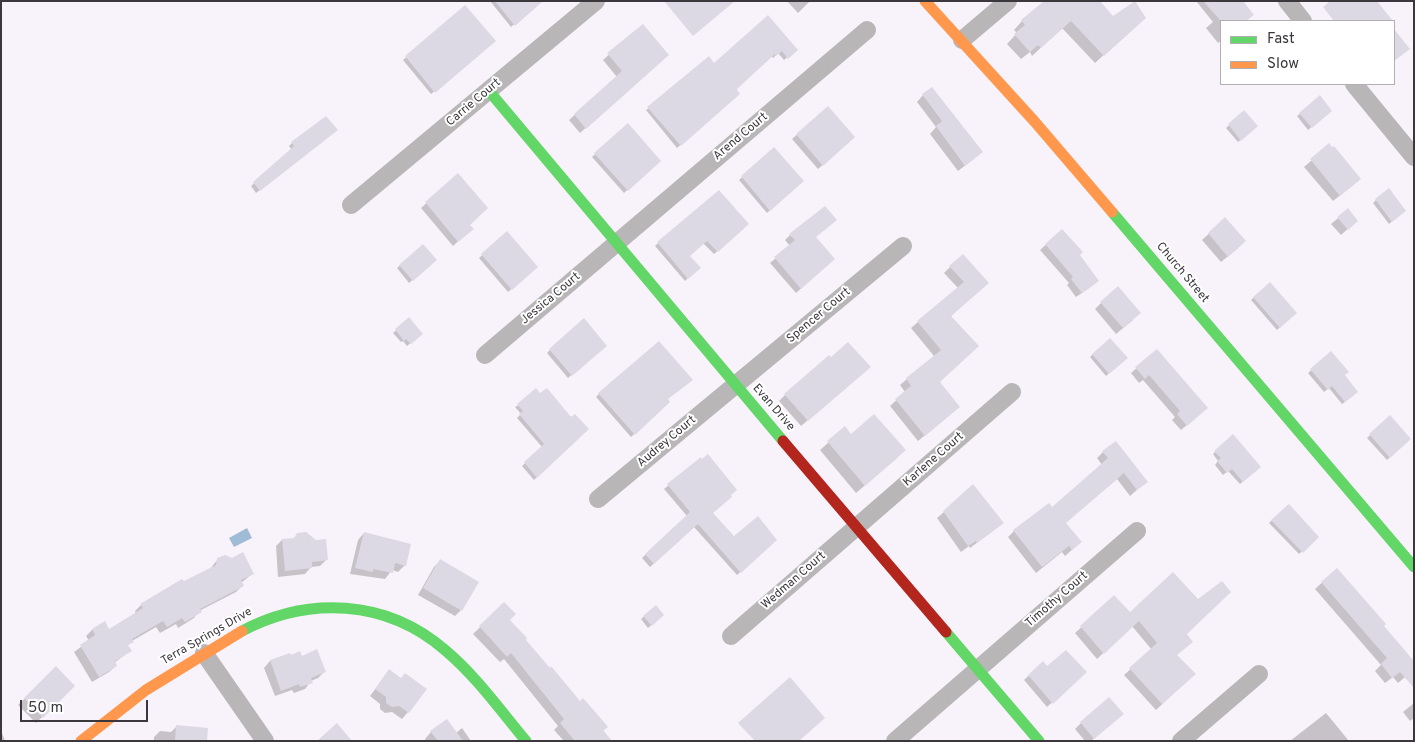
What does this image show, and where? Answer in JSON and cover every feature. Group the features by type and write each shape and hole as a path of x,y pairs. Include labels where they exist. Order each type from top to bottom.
{"street":[{"name":"Carrie Court","path":"352,205 596,1"},
{"name":"Church Street","path":"926,1 1050,139 1414,567"},
{"path":"962,40 1008,1"},
{"path":"1287,1 1302,20"},
{"name":"Arend Court","path":"616,244 866,30"},
{"path":"1355,85 1414,157"},
{"name":"Evan Drive","path":"489,91 735,385 1039,741"},
{"name":"Jessica Court","path":"486,355 616,244"},
{"name":"Spencer Court","path":"735,385 903,246"},
{"name":"Audrey Court","path":"598,499 735,385"},
{"name":"Karlene Court","path":"856,527 1012,392"},
{"name":"Wedman Court","path":"731,636 856,527"},
{"name":"Timothy Court","path":"894,741 1137,531"},
{"name":"Terra Springs Drive","path":"81,741 135,696 204,653 261,621 286,612 333,607 379,613 404,623 430,638 453,657 526,741"},
{"path":"204,653 265,741"},
{"path":"1181,741 1259,674"}],"water":[{"path":"247,528 252,538 234,547 229,538"}],"building":[{"path":"495,1 543,1 515,26"},
{"path":"664,1 735,1 693,36"},
{"path":"1044,1 1100,1 1113,16 1135,1 1146,18 1104,56 1071,21 1041,48 1038,45 1030,52 1014,34 1025,25 1021,20"},
{"path":"1203,1 1243,1 1254,15 1247,20 1220,20"},
{"path":"1330,1 1377,1 1392,20 1333,20 1323,7"},
{"path":"465,5 496,41 435,93 405,56"},
{"path":"768,15 798,50 788,59 782,51 776,56 775,54 737,89 740,94 681,146 647,107 709,56 714,63"},
{"path":"643,24 669,55 586,129 574,114 622,71 607,53"},
{"path":"1395,30 1410,49 1395,60"},
{"path":"932,87 983,152 965,166 936,126 942,121 922,94"},
{"path":"1320,95 1332,111 1312,128 1299,113"},
{"path":"828,106 855,137 823,166 796,134"},
{"path":"1244,110 1258,126 1241,141 1228,124"},
{"path":"326,116 338,130 260,191 253,182 294,146 291,142"},
{"path":"628,123 661,161 628,191 594,153"},
{"path":"1329,143 1332,147 1334,146 1361,179 1340,196 1310,159"},
{"path":"774,147 804,181 770,211 741,176"},
{"path":"458,173 488,208 470,225 474,229 458,242 425,202"},
{"path":"1389,188 1406,211 1392,222 1375,199"},
{"path":"719,190 749,224 718,252 707,241 690,256 701,268 688,279 657,242"},
{"path":"825,206 837,220 816,237 835,259 801,289 774,257 795,240 789,234"},
{"path":"1348,208 1358,221 1348,230 1337,217"},
{"path":"1225,217 1246,241 1228,257 1208,233"},
{"path":"1062,229 1083,252 1080,255 1099,281 1082,293 1071,279 1073,277 1045,244"},
{"path":"507,231 538,267 512,290 481,254"},
{"path":"423,244 437,260 413,281 399,265"},
{"path":"963,254 989,283 951,316 979,346 940,382 960,407 925,436 895,399 911,386 906,378 941,350 917,321 964,282 949,266"},
{"path":"1270,282 1297,313 1280,328 1253,297"},
{"path":"1118,286 1141,313 1123,328 1100,302"},
{"path":"409,317 423,334 411,344 406,339 404,341 395,329"},
{"path":"584,318 607,346 572,376 549,349"},
{"path":"1110,338 1128,358 1109,374 1092,354"},
{"path":"659,341 693,380 668,399 670,402 635,435 598,393"},
{"path":"848,342 871,367 808,421 784,394 829,355 831,357"},
{"path":"1157,349 1208,408 1187,426 1177,414 1180,411 1149,375 1145,379 1135,367"},
{"path":"1331,351 1349,372 1345,375 1358,392 1345,402 1332,386 1328,390 1310,369"},
{"path":"536,388 540,393 547,388 571,417 575,414 589,429 537,478 524,462 544,444 519,414 523,411 517,404"},
{"path":"874,414 906,450 865,486 827,441 845,426 851,434"},
{"path":"1390,415 1411,439 1390,458 1369,434"},
{"path":"1233,434 1261,467 1243,482 1232,469 1227,473 1217,461 1221,458 1214,451"},
{"path":"1116,441 1148,482 1137,490 1124,473 1066,523 1082,542 1072,550 1069,546 1042,567 1013,530 1049,503 1052,507 1108,458 1102,451"},
{"path":"708,454 737,490 731,495 732,497 713,513 734,536 758,516 777,540 741,573 698,524 654,564 645,554 690,512 667,484 701,457 702,459"},
{"path":"973,484 1004,523 977,543 976,541 968,546 943,511"},
{"path":"1289,504 1319,537 1303,553 1271,520"},
{"path":"306,532 316,540 326,539 328,560 312,562 312,568 285,571 282,539 294,538 297,533"},
{"path":"364,532 411,544 406,566 395,563 393,573 373,569 373,572 355,568"},
{"path":"243,552 254,574 241,580 244,586 200,609 202,612 185,622 182,618 167,627 163,621 132,639 134,642 128,645 132,651 115,661 117,666 99,677 80,645 95,635 92,629 105,621 109,629 143,608 140,604 182,579 184,581 216,565 217,558 225,555 232,558"},
{"path":"440,559 479,582 462,611 423,588"},
{"path":"1337,568 1386,624 1384,626 1414,661 1414,688 1400,672 1392,678 1381,664 1387,658 1321,582"},
{"path":"1173,572 1198,599 1222,581 1231,592 1187,634 1193,642 1177,655 1196,674 1162,704 1129,668 1157,643 1139,621 1104,654 1080,626 1114,595 1130,612"},
{"path":"504,602 516,614 510,620 580,701 583,698 604,722 608,727 603,731 612,741 575,741 560,723 564,719 511,653 507,657 479,626"},
{"path":"656,605 664,615 652,626 643,616"},
{"path":"317,649 326,672 311,678 313,683 300,687 299,684 281,691 270,660 300,651 302,656"},
{"path":"1066,650 1087,672 1053,704 1028,675 1043,661 1047,666"},
{"path":"56,666 75,686 43,718 24,698"},
{"path":"389,669 401,678 405,673 427,689 409,713 399,706 392,707 386,703 386,697 375,689"},
{"path":"790,677 825,718 799,741 755,741 738,723"},
{"path":"1109,697 1124,714 1094,739 1080,722"},
{"path":"447,719 463,741 438,741 430,731"},
{"path":"337,723 352,741 317,741"},
{"path":"176,725 208,728 207,741 175,741"}],"traffic: fast":[{"path":"489,91 783,441"},
{"path":"1112,212 1414,567"},
{"path":"242,631 267,620 293,612 320,608 346,608 372,612 398,621 422,633 456,660 526,741"},
{"path":"946,632 1039,741"}],"traffic: slow":[{"path":"925,1 1035,122 1112,212"},
{"path":"81,741 146,690 242,631"}],"traffic: jam":[{"path":"783,441 946,632"}]}
